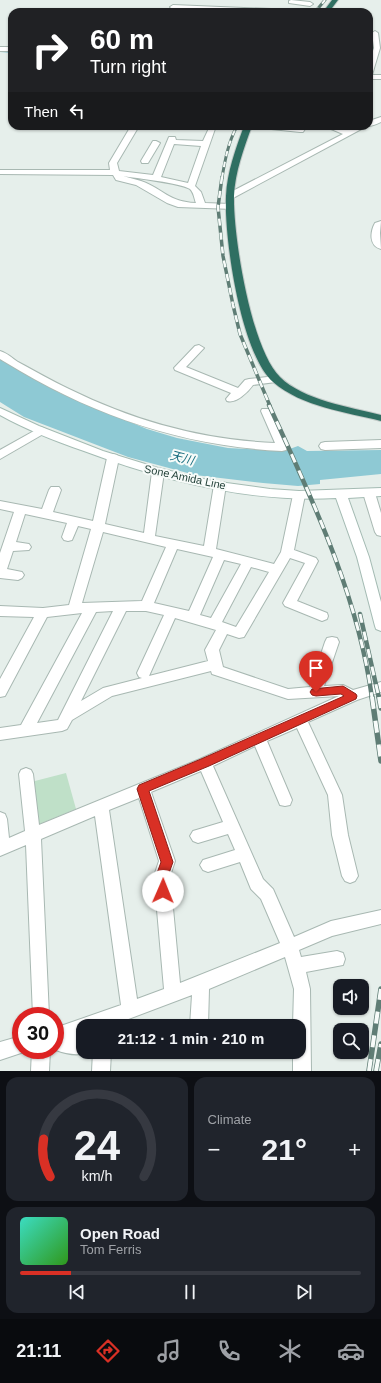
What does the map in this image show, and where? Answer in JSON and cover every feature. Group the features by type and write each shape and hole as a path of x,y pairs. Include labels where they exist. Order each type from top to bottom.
{"highway":[{"path":"246,130 238,151 233,173 230,207 234,248 244,301 254,337 268,369 276,379 295,391 324,403 381,418"}],"street":[{"path":"199,8 203,0"},
{"path":"292,1 310,4"},
{"path":"373,62 377,48 375,33"},
{"path":"133,130 113,163 115,173 119,178 138,183 180,205 230,207"},
{"path":"191,186 213,130"},
{"path":"340,130 349,133"},
{"path":"230,196 355,130"},
{"path":"156,178 172,141 206,144"},
{"path":"145,161 156,143"},
{"path":"152,151 167,153"},
{"path":"0,172 115,173 156,178 191,186 197,192 202,206"},
{"path":"381,224 378,225 374,233 376,240 381,246"},
{"path":"199,348 179,368 236,396 249,382 276,379"},
{"path":"0,354 58,388 88,402 160,429 195,438 256,447 282,447 266,411"},
{"name":"Sone Amida Line","path":"0,411 41,431 113,458 158,472 191,480 220,486 299,495 375,493"},
{"path":"0,455 41,431"},
{"path":"324,446 381,444"},
{"path":"74,610 98,527 113,458"},
{"path":"149,537 158,472"},
{"path":"192,617 214,554 220,486"},
{"path":"46,514 55,490"},
{"path":"340,493 366,566 381,626"},
{"path":"375,493 381,532"},
{"path":"0,611 43,613 92,607 146,606 192,617 239,633 287,552 299,495"},
{"path":"0,505 149,537 277,569"},
{"path":"18,575 0,572 21,510"},
{"path":"68,537 74,521"},
{"path":"146,606 173,544"},
{"path":"10,546 25,547"},
{"path":"287,552 312,561 289,603 322,616"},
{"path":"248,562 218,627 212,650 218,670 288,694 343,690 352,696"},
{"path":"0,734 62,725 122,606"},
{"path":"26,730 92,607"},
{"path":"0,692 43,613"},
{"path":"144,673 171,613"},
{"path":"316,692 332,642"},
{"path":"66,716 108,692 216,664"},
{"path":"0,820 1,849 33,834 205,763 352,696 381,687"},
{"path":"300,720 335,795 340,834 350,876"},
{"path":"258,738 285,800"},
{"path":"205,763 257,884 268,894 290,946 302,989 302,1071"},
{"path":"26,774 33,834 41,1007"},
{"path":"142,789 167,862 162,876 173,995"},
{"path":"101,806 130,1011"},
{"path":"198,836 232,826"},
{"path":"208,865 244,854"},
{"path":"107,1019 201,984 331,929 379,916"},
{"path":"296,966 337,959"},
{"path":"199,1019 201,984"},
{"path":"64,1034 76,1030"},
{"path":"64,1044 76,1045"},
{"path":"0,1051 12,1048"},
{"path":"40,1071 41,1059"},
{"path":"100,1071 101,1059"}],"green space":[{"path":"66,773 76,809 37,825 31,782"}],"water":[{"name":"天川","path":"0,358 60,393 147,429 177,438 228,448 284,451 298,446 307,451 381,450 381,474 320,480 320,484 298,486 195,475 128,457 24,417 0,402"}],"waterway":[{"path":"0,51 8,52"}],"railway":[{"path":"318,8 325,0"},
{"path":"222,178 229,145 235,130"},
{"path":"222,177 218,207 223,256 233,305 240,334 270,406"},
{"path":"269,405 317,512 345,585 356,622 372,698"},
{"path":"360,614 379,698"},
{"path":"372,697 381,761"},
{"path":"379,697 381,708"},
{"path":"369,1071 381,989"},
{"path":"376,1071 381,1044"}],"route":[{"path":"163,891 162,876 167,862 142,789 205,763 352,696 343,690 316,692"}]}
